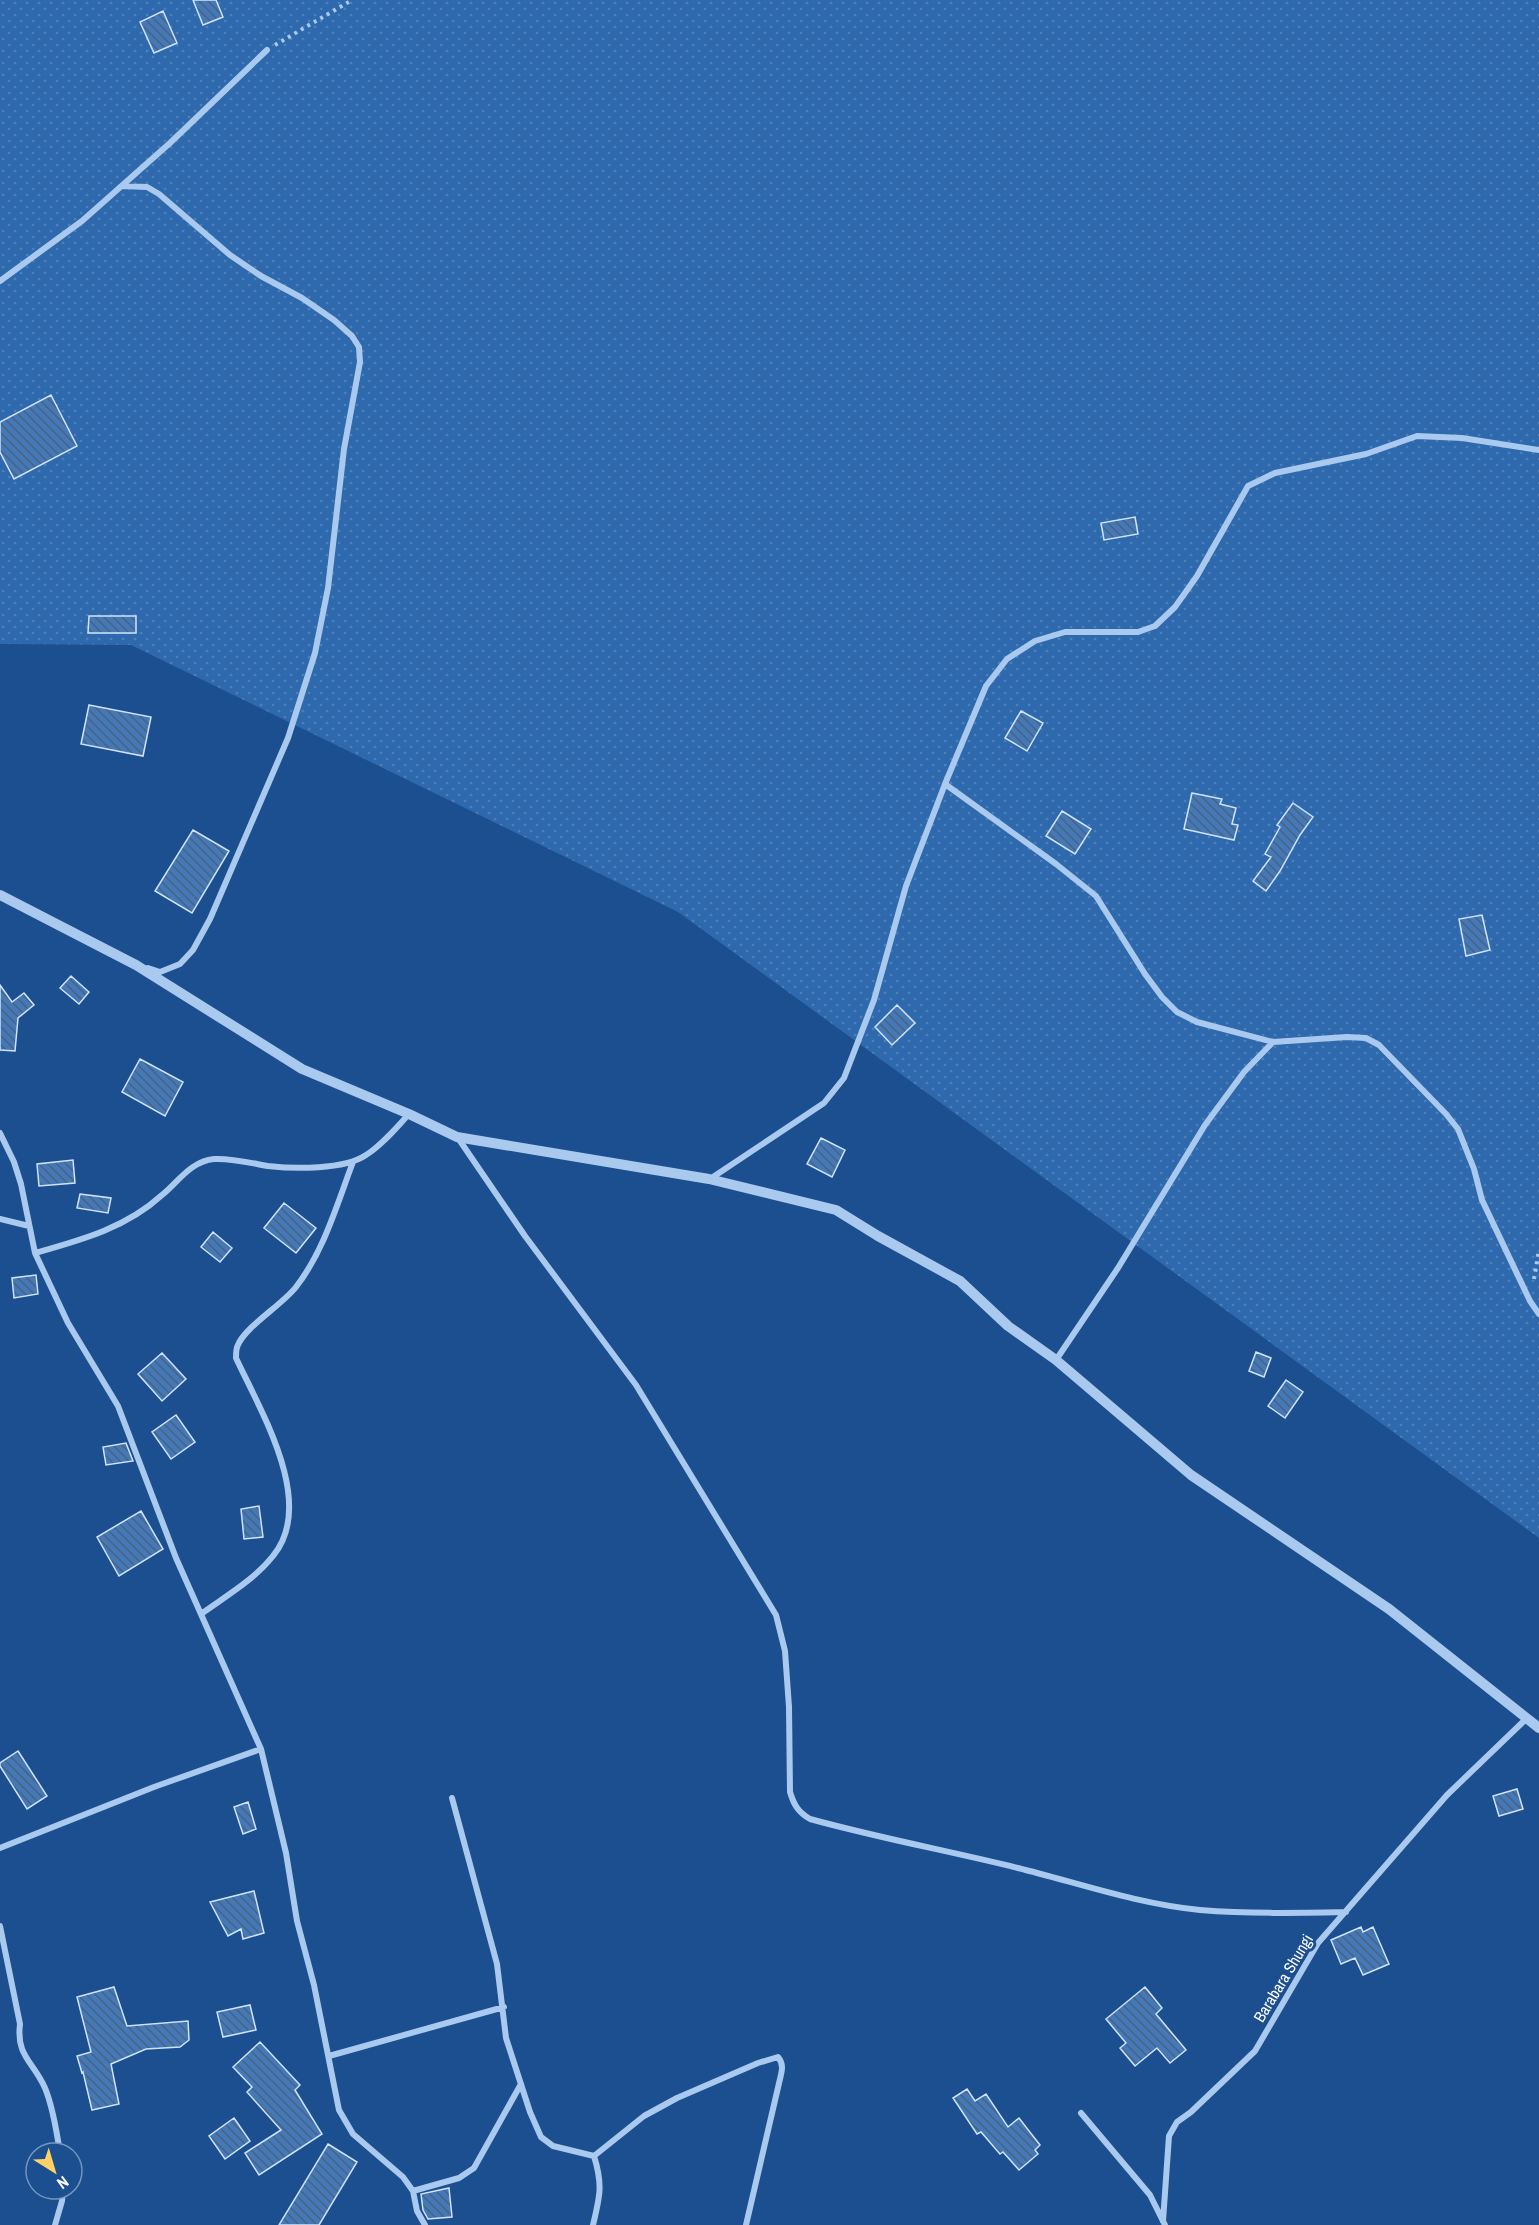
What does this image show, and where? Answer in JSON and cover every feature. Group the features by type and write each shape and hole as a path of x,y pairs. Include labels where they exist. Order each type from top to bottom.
{"street":[{"path":"0,281 82,221 267,50"},
{"path":"122,186 147,187 159,194 230,255 334,320 352,336 359,347 360,362 344,449 328,588 318,642 288,738 229,876 193,950 180,964 160,972 136,965"},
{"path":"709,1179 824,1102 844,1078 874,1000 906,886 945,784 986,686 1007,659 1035,640 1065,632 1138,632 1155,626 1175,608 1197,576 1248,486 1275,473 1366,454 1418,436 1462,438 1539,450"},
{"path":"945,784 1040,852 1096,896 1145,974 1162,997 1177,1012 1197,1022 1273,1042 1347,1037 1366,1038 1379,1045 1458,1129 1469,1153 1482,1200 1530,1301 1539,1314"},
{"path":"0,895 136,965 302,1069 457,1137 709,1179 836,1210 960,1281 1008,1326 1056,1360 1191,1475 1389,1610 1539,1728"},
{"path":"1056,1360 1118,1268 1205,1125 1244,1072 1273,1042"},
{"path":"35,1253 88,1238 127,1221 162,1196 184,1174 206,1161 288,1168 353,1162 367,1155 409,1114"},
{"path":"0,1133 14,1162 35,1253 68,1323 118,1406 176,1558 261,1749 286,1853 297,1921 329,2056 339,2110 353,2134 403,2177 413,2191 417,2211 425,2225"},
{"path":"457,1137 525,1236 636,1385 776,1616 785,1651 789,1707 790,1792 800,1814 821,1822 908,1845 1019,1868 1104,1892 1198,1910 1346,1912"},
{"path":"201,1614 249,1580 274,1555 285,1536 290,1514 289,1485 276,1448 236,1358 237,1346 244,1334 271,1313 294,1289 311,1266 353,1162"},
{"path":"0,1219 29,1226"},
{"name":"Barabara Shungi","path":"1164,2223 1169,2136 1177,2122 1199,2106 1255,2051 1318,1943 1447,1795 1527,1718"},
{"path":"0,1848 154,1787 261,1749"},
{"path":"452,1798 497,1964 506,2038 530,2112 541,2136 553,2146 594,2156"},
{"path":"0,1926 20,2024 18,2040 22,2051 46,2089 57,2141"},
{"path":"329,2056 504,2007"},
{"path":"594,2156 644,2116 677,2098 758,2063 778,2057 782,2061 780,2079 746,2225"},
{"path":"413,2191 459,2178 474,2168 521,2084"},
{"name":"Barabara Shungi","path":"1081,2113 1150,2195 1164,2223"},
{"path":"593,2225 600,2194 600,2176 594,2156"},
{"path":"55,2225 62,2201"}],"path":[{"path":"267,50 352,0"},
{"path":"1530,1301 1539,1250"}],"shaded area":[{"path":"0,0 1539,0 1539,1538 678,912 131,645 0,644"}],"building":[{"path":"193,0 216,0 223,17 203,25"},
{"path":"163,11 177,43 154,53 140,22"},
{"path":"51,395 77,446 14,479 0,452 0,422"},
{"path":"1135,517 1138,534 1104,540 1101,523"},
{"path":"89,616 136,616 136,633 88,633"},
{"path":"89,705 151,717 143,756 81,744"},
{"path":"1021,711 1043,723 1027,751 1005,738"},
{"path":"1192,793 1222,799 1220,804 1236,808 1232,824 1238,825 1234,840 1184,829"},
{"path":"1293,803 1313,817 1266,891 1253,881 1271,857 1265,854 1280,827 1277,825"},
{"path":"1062,811 1091,829 1075,854 1046,836"},
{"path":"193,830 229,851 192,913 155,891"},
{"path":"1482,915 1490,950 1466,956 1459,919"},
{"path":"71,976 89,992 79,1004 60,988"},
{"path":"0,985 12,1002 24,993 34,1005 18,1018 15,1051 0,1050"},
{"path":"897,1005 915,1023 892,1045 875,1027"},
{"path":"140,1059 183,1082 165,1116 122,1092"},
{"path":"821,1138 845,1150 832,1177 807,1164"},
{"path":"73,1160 75,1183 39,1186 37,1164"},
{"path":"80,1194 111,1198 108,1213 77,1208"},
{"path":"284,1203 316,1228 296,1253 264,1228"},
{"path":"213,1232 232,1248 220,1262 201,1247"},
{"path":"36,1275 38,1294 14,1298 12,1278"},
{"path":"1256,1352 1271,1358 1264,1377 1249,1371"},
{"path":"162,1353 186,1379 162,1401 138,1374"},
{"path":"1286,1380 1303,1392 1285,1418 1268,1406"},
{"path":"176,1415 195,1442 171,1459 152,1432"},
{"path":"126,1443 133,1461 106,1465 103,1447"},
{"path":"259,1506 263,1537 244,1539 241,1509"},
{"path":"141,1511 163,1549 119,1576 97,1537"},
{"path":"18,1751 47,1796 27,1809 0,1766 0,1763"},
{"path":"1517,1789 1523,1809 1499,1816 1493,1796"},
{"path":"248,1802 256,1829 243,1834 234,1807"},
{"path":"254,1891 264,1933 243,1939 241,1929 228,1936 210,1902"},
{"path":"1361,1927 1363,1932 1373,1927 1389,1964 1363,1975 1355,1958 1341,1964 1331,1940"},
{"path":"114,1987 127,2026 188,2021 189,2040 180,2047 146,2049 111,2064 119,2104 92,2110 77,2056 91,2052 77,1997"},
{"path":"1145,1987 1162,2008 1156,2014 1186,2050 1170,2063 1157,2048 1135,2066 1120,2048 1126,2043 1106,2019"},
{"path":"250,2005 256,2030 223,2037 217,2012"},
{"path":"260,2042 300,2085 295,2090 322,2134 259,2175 245,2153 281,2130 247,2092 252,2087 233,2067"},
{"path":"967,2089 975,2101 986,2094 1008,2127 1019,2118 1040,2145 1035,2150 1038,2154 1019,2170 1003,2152 1000,2154 981,2132 977,2134 953,2098"},
{"path":"234,2118 250,2141 225,2159 209,2136"},
{"path":"328,2144 357,2162 319,2225 279,2225"},
{"path":"449,2188 452,2217 428,2219 423,2210 421,2194"}]}
